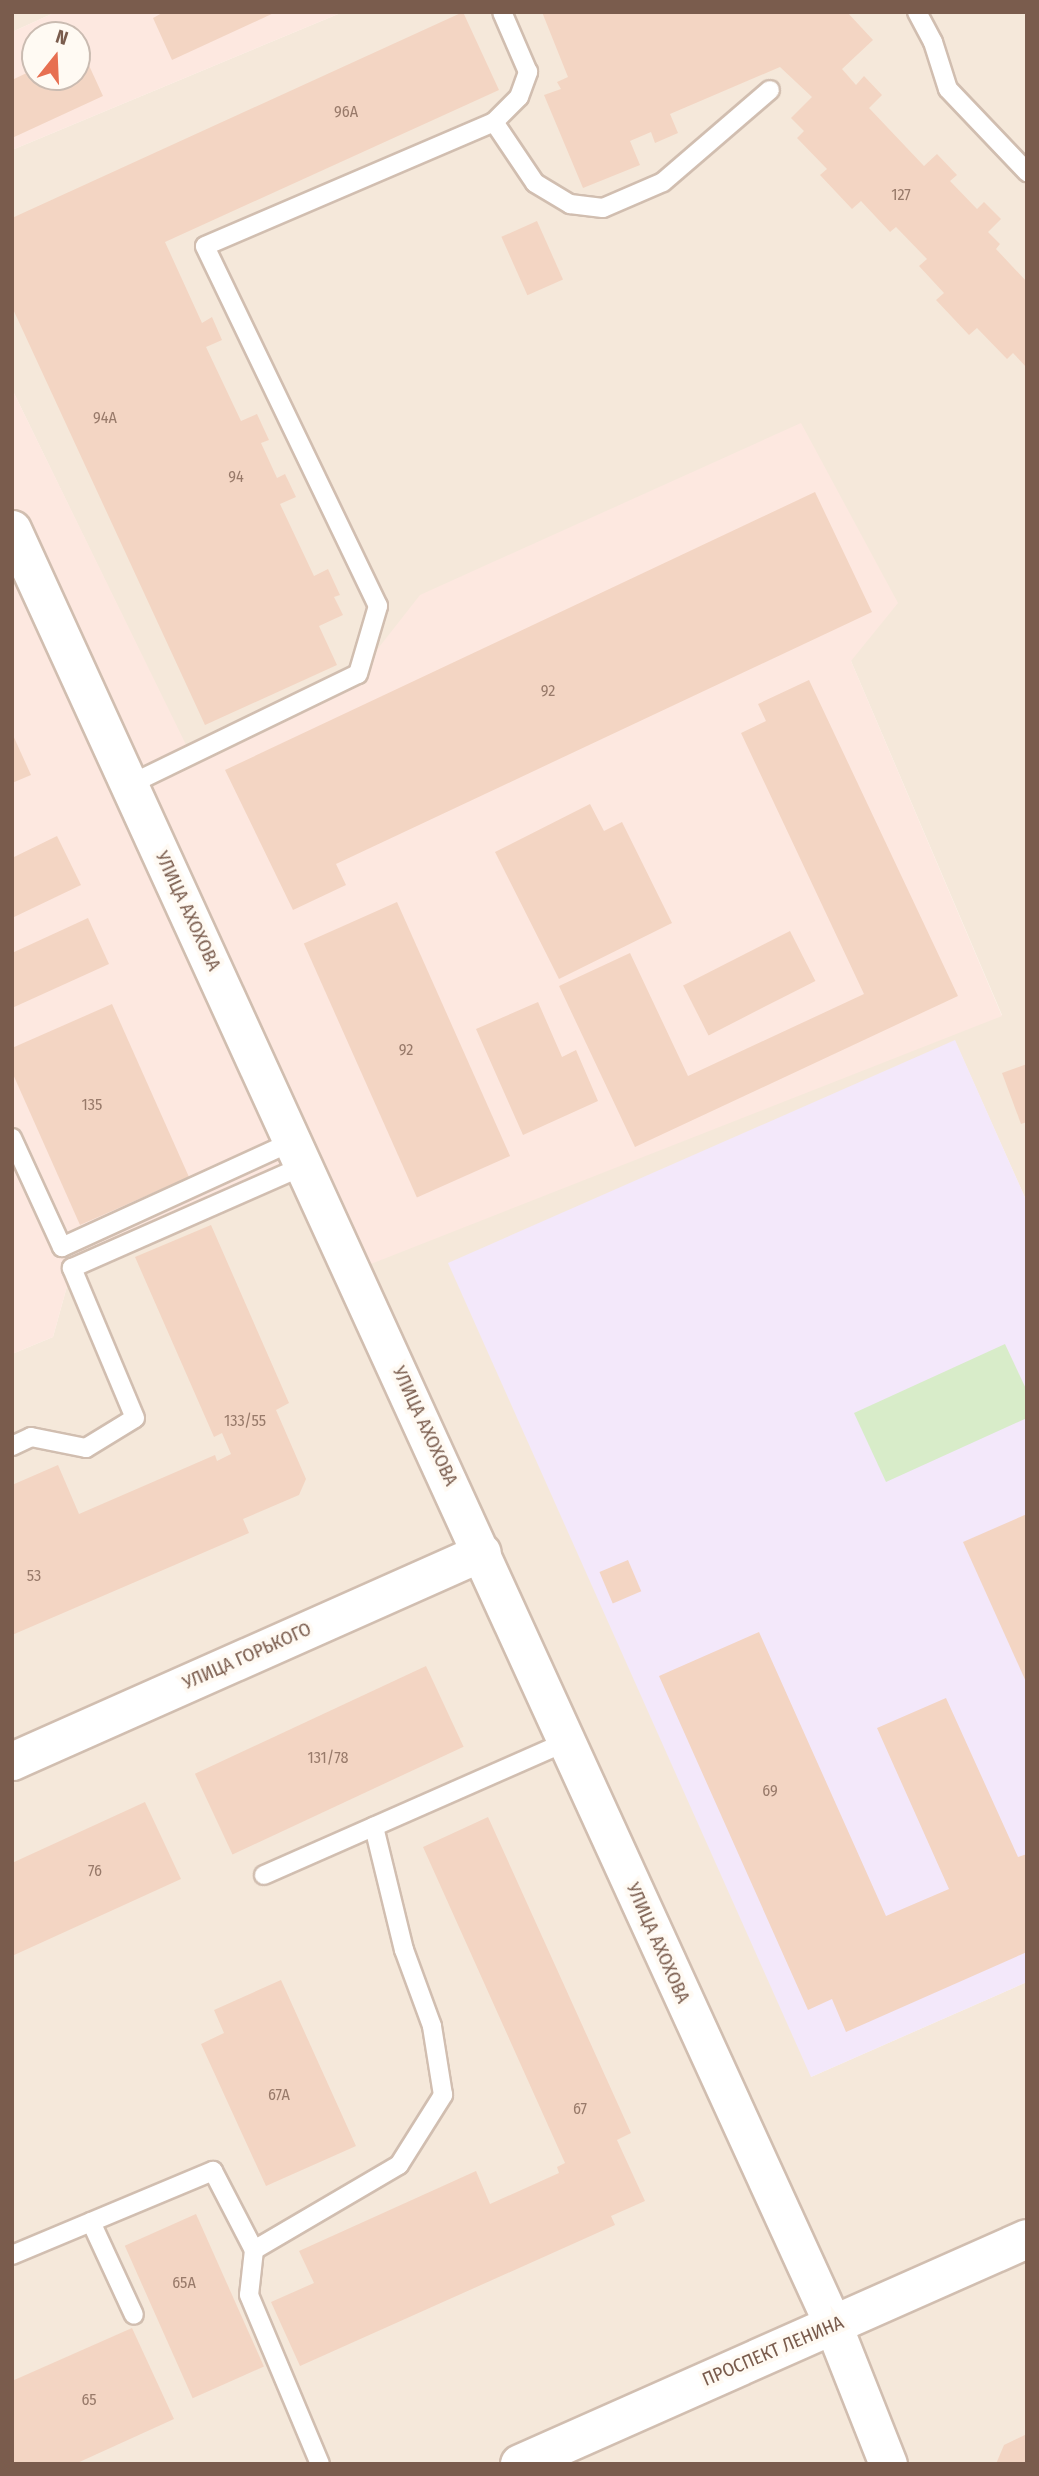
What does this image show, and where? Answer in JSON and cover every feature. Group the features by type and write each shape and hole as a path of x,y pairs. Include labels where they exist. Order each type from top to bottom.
{"main road":[{"name":"ПРОСПЕКТ ЛЕНИНА","path":"520,2464 1027,2239"}],"street":[{"name":"УЛИЦА АХОХОВА","path":"14,539 482,1552 833,2325 887,2464"},
{"name":"УЛИЦА ГОРЬКОГО","path":"12,1761 482,1552"}],"lane":[{"path":"129,785 358,674 378,606 205,246 494,122 519,97 528,72 502,12"},
{"path":"917,12 933,42 948,89 1027,172"},
{"path":"494,122 535,183 569,204 603,208 663,182 770,90"},
{"path":"12,1138 62,1247 299,1153"},
{"path":"12,1446 31,1437 86,1448 135,1418 72,1268 299,1153"},
{"path":"264,1875 568,1741"},
{"path":"254,2250 399,2165 443,2095 432,2026 404,1950 374,1827"},
{"path":"12,2255 213,2171 254,2250 249,2295 320,2464"},
{"path":"91,2222 134,2315"}],"shaded area":[{"path":"12,12 56,12 36,21 21,21 21,28 12,32"},
{"path":"56,12 343,12 12,150 12,32 21,28 21,91 91,91 91,21 36,21"},
{"path":"343,12 1027,12 1027,1202 955,1041 811,2077 1027,1982 1027,2464 12,2464 12,1354 53,1337 72,1268 305,1165 1002,1015 851,661 358,674 190,755 12,389 12,150"},
{"path":"12,389 191,755 358,674 420,595 801,423 898,603 851,661 1002,1016 353,1271 305,1165 72,1268 53,1337 12,1354"},
{"path":"955,1040 1027,1202 1027,1982 811,2077 448,1263"}],"green space":[{"path":"1005,1344 1027,1391 1027,1418 886,1482 854,1413"}],"building":[{"path":"164,12 276,12 172,60 153,18"},
{"path":"463,12 499,90 165,242 202,323 212,317 222,340 206,347 241,421 257,414 269,440 261,443 277,478 285,474 296,497 280,504 314,576 328,569 340,595 334,597 343,615 319,626 337,665 205,725 12,307 12,218"},
{"path":"542,12 847,12 873,40 842,69 856,85 864,76 882,95 869,108 924,166 937,154 957,175 950,181 977,209 984,202 1001,219 988,232 1000,244 996,249 1027,282 1027,368 1013,353 1007,359 977,328 969,335 936,300 944,293 919,266 927,259 896,227 890,232 861,201 852,209 820,175 827,169 797,138 804,131 791,118 812,97 780,67 670,114 678,133 655,143 651,132 630,141 640,165 583,188 544,95 561,89 557,82 568,77"},
{"path":"91,70 103,96 12,138 12,80 21,76 21,91 91,91"},
{"path":"537,221 563,279 527,295 501,237"},
{"path":"815,492 872,612 336,864 346,885 293,910 225,770"},
{"path":"809,680 958,996 635,1147 559,986 630,953 688,1076 864,994 741,733 766,721 758,704"},
{"path":"12,733 31,775 12,783"},
{"path":"590,804 604,831 622,822 672,923 559,979 495,852"},
{"path":"57,836 81,885 12,918 12,858"},
{"path":"397,902 510,1156 417,1197 304,943"},
{"path":"88,918 109,964 12,1008 12,953"},
{"path":"790,931 815,981 709,1035 683,985"},
{"path":"538,1002 562,1057 576,1050 598,1101 523,1135 476,1029"},
{"path":"112,1004 189,1177 80,1225 12,1072 12,1048"},
{"path":"1027,1064 1027,1122 1021,1124 1002,1073"},
{"path":"211,1225 289,1403 276,1410 306,1479 299,1495 243,1519 249,1533 12,1635 12,1485 58,1465 79,1514 215,1455 217,1461 231,1454 222,1433 214,1437 135,1257"},
{"path":"1027,1514 1027,1684 963,1542"},
{"path":"628,1560 641,1591 613,1603 599,1572"},
{"path":"759,1632 886,1916 949,1889 877,1728 946,1698 1018,1857 1027,1854 1027,1952 846,2032 832,1999 808,2010 659,1676"},
{"path":"426,1666 464,1747 233,1854 195,1774"},
{"path":"145,1802 181,1879 12,1956 12,1863"},
{"path":"488,1817 631,2133 617,2140 645,2201 611,2216 615,2225 300,2366 271,2302 314,2283 299,2251 476,2171 490,2204 559,2173 557,2167 565,2163 423,1847"},
{"path":"281,1980 356,2146 266,2186 201,2044 224,2033 214,2010"},
{"path":"196,2214 264,2367 193,2398 125,2246"},
{"path":"132,2328 174,2419 75,2464 12,2464 12,2381"},
{"path":"1027,2434 1027,2464 996,2464 1004,2445"}]}
